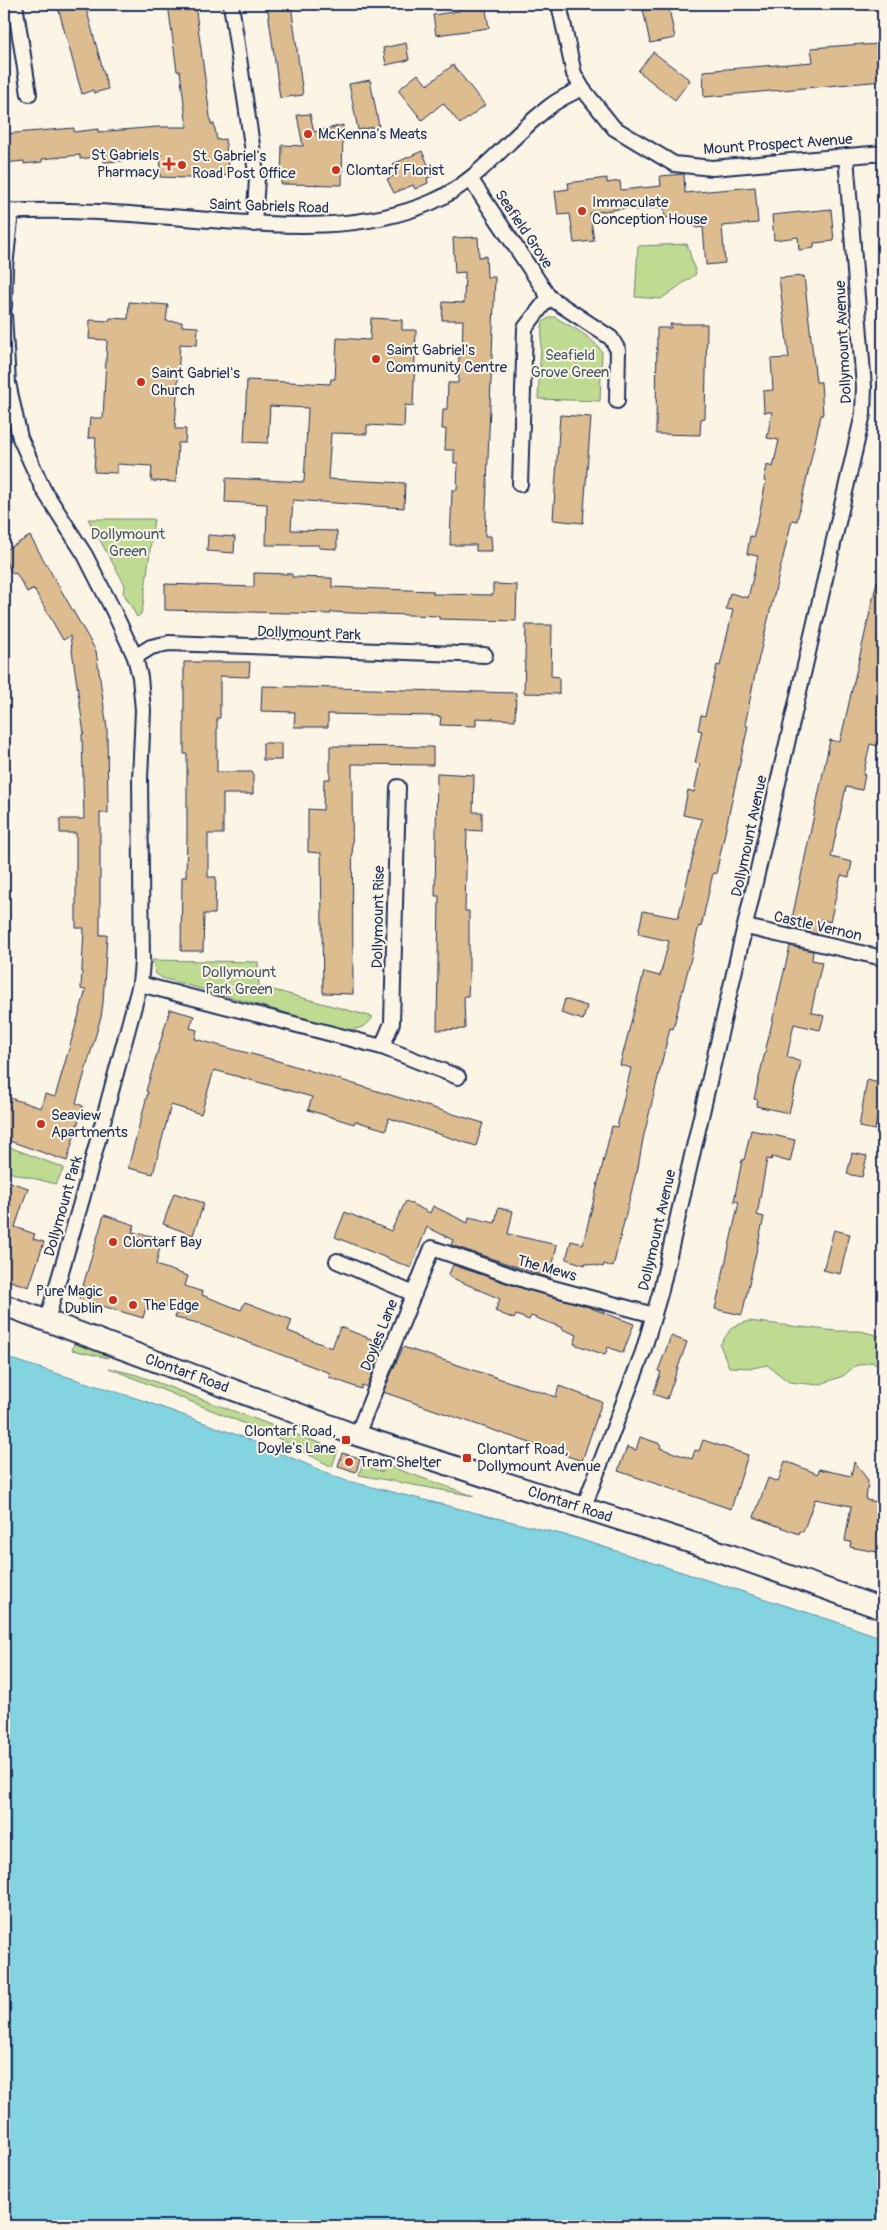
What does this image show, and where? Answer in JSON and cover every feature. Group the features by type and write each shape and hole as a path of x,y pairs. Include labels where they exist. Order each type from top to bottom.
{"main road":[{"name":"Clontarf Road","path":"4,1305 357,1435 730,1555 883,1609"}],"street":[{"path":"16,4 29,94"},
{"path":"231,4 257,179 254,224"},
{"name":"Mount Prospect Avenue","path":"559,4 574,74 582,88 614,128 674,164 712,168 883,153"},
{"name":"Saint Gabriels Road","path":"7,211 58,209 254,224 323,226 385,217 431,202 471,180 549,106 582,88"},
{"name":"Dollymount Avenue","path":"583,1509 643,1352 654,1315 746,927 795,703 863,414 864,387 846,156"},
{"name":"Seafield Grove","path":"471,180 550,297 611,338 618,350 616,400"},
{"path":"4,307 7,211"},
{"path":"520,484 525,328 550,297"},
{"name":"Dollymount Park","path":"4,316 8,383 20,438 43,489 84,555 135,656 143,710 140,779 142,962 140,984 47,1320"},
{"name":"Dollymount Park","path":"135,656 151,648 169,643 485,655"},
{"name":"Dollymount Rise","path":"382,1047 392,1023 398,787"},
{"name":"Castle Vernon","path":"746,927 883,958"},
{"path":"140,984 382,1047 458,1077"},
{"name":"The Mews","path":"432,1248 530,1282 654,1315"},
{"name":"Doyles Lane","path":"357,1435 432,1248"},
{"path":"337,1261 414,1294"}],"green space":[{"path":"687,244 696,274 661,299 635,297 638,246"},
{"name":"Seafield Grove Green","path":"550,317 555,317 581,332 593,341 602,352 600,401 538,399 542,327 543,322"},
{"name":"Dollymount Green","path":"88,519 154,519 143,606 141,614 137,617 123,592 125,585"},
{"name":"Dollymount Park Green","path":"152,960 258,962 259,986 373,1017 362,1027 347,1030 162,978 156,974"},
{"path":"4,1145 64,1168 56,1184 4,1171"},
{"path":"748,1321 836,1331 861,1331 883,1337 883,1366 871,1362 855,1366 843,1376 818,1385 789,1382 767,1365 753,1368 729,1367 720,1345 732,1327"},
{"path":"75,1341 109,1353 108,1358 72,1350"},
{"path":"109,1368 137,1375 338,1450 332,1467 272,1435"},
{"path":"362,1465 383,1472 385,1465 474,1496 359,1475"}],"water":[{"path":"4,1357 142,1400 240,1436 344,1480 573,1537 883,1638 883,2226 4,2226"}],"building":[{"path":"57,4 85,4 108,89 94,93 93,90 82,94"},
{"path":"168,4 195,4 211,124 214,124 217,140 225,139 230,176 215,175 215,179 160,177 161,154 122,158 122,161 104,162 104,156 80,159 80,155 42,159 42,162 24,164 24,161 4,163 4,134 74,128 74,132 98,129 98,132 157,127 187,127 180,71 177,71"},
{"path":"267,4 291,4 303,95 280,98"},
{"path":"458,4 485,4 489,28 436,35 433,15 459,11"},
{"path":"642,4 668,4 675,38 650,43"},
{"path":"406,43 409,60 386,65 383,48"},
{"path":"883,44 883,81 704,97 703,71 813,62 811,48"},
{"path":"653,52 690,80 675,100 638,71"},
{"path":"453,65 485,105 460,124 443,103 422,120 398,90 418,74 427,85"},
{"path":"370,80 379,126 358,130 349,84"},
{"path":"310,114 314,132 343,125 342,185 281,184 282,145 303,146 297,115"},
{"path":"422,151 433,176 427,178 428,183 415,189 413,185 394,193 387,179 398,174 393,164"},
{"path":"684,174 685,193 755,187 758,223 722,226 725,263 706,265 703,227 696,228 695,215 665,218 664,207 635,210 634,207 590,213 594,241 574,243 570,214 558,215 555,191 569,189 568,183 607,178 607,183 620,181 621,190 661,186 660,176"},
{"path":"831,209 834,241 814,243 814,248 799,250 798,237 774,240 772,215"},
{"path":"478,237 479,257 486,256 487,277 495,277 485,536 491,536 492,551 476,551 476,545 450,545 452,490 457,490 458,463 454,463 454,450 445,450 446,429 442,429 443,409 447,409 448,383 458,383 459,356 462,356 463,320 442,320 443,302 464,303 465,272 455,273 453,238"},
{"path":"804,276 816,382 821,382 823,415 821,415 797,521 792,520 755,674 745,725 748,726 716,874 713,873 701,927 699,926 673,1029 670,1028 643,1139 637,1173 613,1267 604,1264 603,1267 585,1263 585,1265 566,1259 571,1241 583,1244 612,1126 617,1127 631,1068 620,1065 644,972 660,976 669,941 638,934 643,911 678,918 702,819 683,815 688,790 694,792 700,764 695,763 702,731 698,730 701,715 705,716 717,665 720,666 733,610 726,609 730,593 748,598 758,556 747,554 750,536 753,537 759,516 767,465 773,467 779,440 767,438 772,412 764,412 763,391 773,390 771,359 789,358 779,278"},
{"name":"Saint Gabriel's Church","path":"129,302 168,305 166,321 182,322 182,326 198,327 197,345 180,344 175,429 186,429 185,443 178,443 176,482 151,481 152,466 117,464 117,473 94,472 96,438 88,438 90,418 103,418 107,340 89,339 90,320 128,319"},
{"path":"371,318 402,320 402,330 416,330 413,406 405,405 404,427 367,425 367,434 331,433 328,479 405,483 404,508 293,500 291,530 337,531 337,549 319,548 319,545 266,545 267,504 225,502 226,478 304,482 308,408 270,406 268,443 244,442 247,380 330,384 331,379 335,379 337,338 370,340"},
{"path":"670,324 707,324 705,418 701,419 700,435 656,434 657,328 671,328"},
{"path":"560,415 591,417 583,523 553,520"},
{"path":"208,535 235,537 234,553 207,551"},
{"path":"30,536 96,651 107,728 108,813 100,813 100,935 107,935 103,1003 101,1017 76,1103 83,1106 67,1161 4,1139 4,1096 41,1108 45,1094 55,1097 86,990 81,989 84,928 76,928 76,833 60,833 60,819 84,819 82,734 84,734 70,636 63,640 34,589 27,592 16,573 13,574 4,558 4,551"},
{"path":"254,573 292,574 292,577 332,578 332,587 433,591 433,594 493,595 493,584 517,585 516,621 439,619 439,616 331,612 331,614 165,610 165,584 254,587"},
{"path":"877,581 883,581 883,724 878,746 870,744 863,775 865,775 862,790 846,787 831,857 852,862 849,877 841,875 830,922 821,919 817,934 790,928 830,740 840,742"},
{"path":"526,625 552,625 551,676 559,677 559,694 524,693"},
{"path":"184,662 250,662 249,677 220,676 220,718 217,718 217,772 253,772 253,794 223,794 223,834 208,834 208,877 216,877 215,914 204,914 203,951 181,951 182,877 186,877 187,834 187,754 184,754"},
{"path":"262,686 516,693 515,720 476,718 476,726 440,725 441,717 436,716 328,714 328,727 294,727 295,712 261,711"},
{"path":"263,743 281,743 281,760 263,760"},
{"path":"330,746 433,747 433,765 352,764 353,994 323,993 321,853 308,852 308,809 323,810 324,779 330,779"},
{"path":"437,773 474,775 473,812 482,812 482,831 467,830 465,911 469,911 469,978 468,996 464,996 465,1029 437,1030 439,896 435,896"},
{"path":"790,946 813,951 812,960 822,962 811,1012 824,1016 820,1030 794,1024 787,1057 801,1062 789,1113 756,1106 758,1100 754,1099"},
{"path":"565,999 587,1006 583,1020 561,1013"},
{"path":"170,1009 194,1016 190,1028 197,1030 195,1039 278,1061 483,1123 476,1146 389,1118 386,1130 355,1121 354,1124 308,1110 312,1097 214,1070 201,1114 171,1105 153,1174 128,1168 148,1092 146,1091"},
{"path":"867,1080 883,1084 875,1130 859,1127"},
{"path":"751,1130 795,1140 790,1162 772,1157 771,1160 767,1159 757,1215 764,1217 742,1315 715,1309 739,1202 734,1201 742,1160 744,1160"},
{"path":"852,1153 867,1156 862,1177 847,1174"},
{"path":"4,1180 28,1188 15,1227 35,1234 33,1239 44,1242 29,1287 4,1279"},
{"path":"174,1193 204,1203 193,1235 163,1224"},
{"path":"406,1201 430,1213 433,1206 468,1223 469,1217 495,1223 498,1208 513,1211 508,1234 557,1245 550,1278 451,1245 453,1240 427,1227 411,1268 335,1237 345,1212 391,1231"},
{"path":"104,1215 135,1225 132,1232 162,1238 156,1265 188,1276 185,1286 203,1292 202,1295 241,1310 245,1302 292,1320 288,1331 332,1348 340,1327 384,1344 367,1387 362,1385 361,1389 329,1377 330,1373 194,1322 175,1318 177,1310 148,1300 143,1318 79,1299"},
{"path":"834,1230 850,1234 840,1274 823,1270"},
{"path":"453,1265 527,1290 583,1305 634,1324 623,1353 608,1347 605,1355 574,1344 577,1335 563,1328 531,1316 529,1320 516,1315 514,1319 495,1311 500,1299 448,1276"},
{"path":"671,1336 687,1342 667,1399 653,1394 661,1372 658,1371"},
{"path":"403,1347 556,1397 559,1386 602,1402 582,1461 383,1392"},
{"path":"640,1437 661,1444 660,1448 692,1459 695,1450 699,1451 703,1440 748,1455 731,1509 618,1471 627,1447 636,1450"},
{"name":"Tram Shelter","path":"342,1453 360,1458 356,1472 338,1466"},
{"path":"785,1461 818,1474 819,1469 851,1476 854,1462 868,1480 866,1500 883,1503 882,1553 850,1547 851,1542 845,1541 851,1506 815,1499 803,1532 800,1531 799,1534 754,1517 768,1478 778,1482"}],"place":[{"name":"McKenna's Meats","path":"308,134"},
{"name":"St Gabriels Pharmacy","path":"169,164"},
{"name":"St. Gabriel's Road Post Office","path":"182,165"},
{"name":"Clontarf Florist","path":"336,170"},
{"name":"Immaculate Conception House","path":"582,211"},
{"name":"Saint Gabriel's Community Centre","path":"376,359"},
{"name":"Saint Gabriel's Church","path":"141,382"},
{"name":"Seaview Apartments","path":"41,1124"},
{"name":"Clontarf Bay","path":"113,1242"},
{"name":"Pure Magic Dublin","path":"113,1300"},
{"name":"The Edge","path":"133,1305"},
{"name":"Clontarf Road, Doyle's Lane","path":"346,1440"},
{"name":"Clontarf Road, Dollymount Avenue","path":"467,1458"},
{"name":"Tram Shelter","path":"349,1462"}]}
